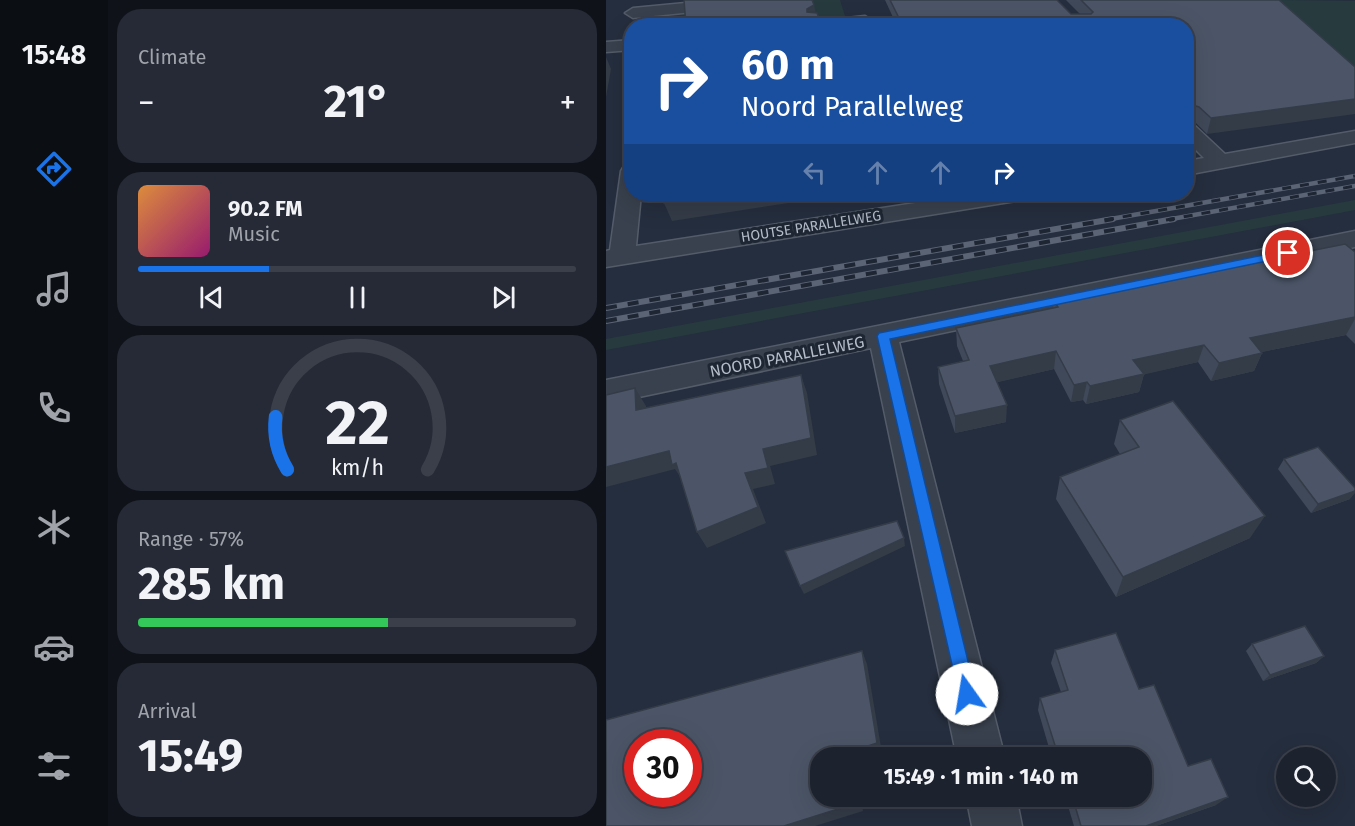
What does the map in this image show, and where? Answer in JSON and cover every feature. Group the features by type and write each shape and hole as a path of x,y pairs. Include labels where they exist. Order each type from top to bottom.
{"street":[{"path":"633,13 763,0"},
{"path":"606,47 624,42"},
{"path":"1194,136 1222,163"},
{"path":"1194,167 1355,137"},
{"path":"614,258 626,201"},
{"name":"HOUTSE PARALLELWEG","path":"614,258 926,201"},
{"name":"NOORD PARALLELWEG","path":"606,392 1355,239"},
{"path":"883,336 978,747"},
{"path":"994,807 998,826"}],"green space":[{"path":"794,0 840,0 845,16 825,18 643,18 643,16"},
{"path":"1276,0 1355,1 1355,70"},
{"path":"1355,200 1355,210 606,350 606,339"}],"building":[{"path":"684,0 812,0 814,5 807,9 807,12 817,13 819,18 685,18"},
{"path":"890,0 1057,0 1071,14 1091,14 1093,12 1081,0 1279,0 1355,67 1355,99 1211,118 1194,105 1194,18 899,18"},
{"path":"1345,244 1355,252 1355,317 1250,338 1262,353 1219,363 1204,345 1133,360 1144,374 1090,386 1087,382 1074,385 1056,351 990,366 1007,405 955,416 938,367 969,360 956,328 1058,307 1054,301 1089,293 1090,295"},
{"path":"801,375 811,438 763,449 768,468 745,473 758,507 697,532 676,463 672,465 669,451 606,467 606,395 635,388 636,410"},
{"path":"1173,401 1265,516 1123,577 1060,477 1139,447 1120,420"},
{"path":"1318,447 1355,488 1355,491 1318,504 1284,459"},
{"path":"897,521 904,538 800,586 785,551"},
{"path":"1305,626 1324,656 1270,675 1252,644"},
{"path":"1116,633 1139,689 1154,685 1188,766 1211,759 1228,797 1146,826 1081,826 1075,807 1152,807 1152,747 1056,747 1040,698 1068,690 1055,650"},
{"path":"862,651 877,743 865,747 810,747 810,807 844,807 784,826 606,826 606,720"}],"railway":[{"path":"1105,220 1355,176"},
{"path":"1166,220 1355,186"},
{"path":"606,308 1113,219"},
{"path":"606,321 1174,219"}],"route":[{"path":"967,694 883,336 1288,253"}]}
